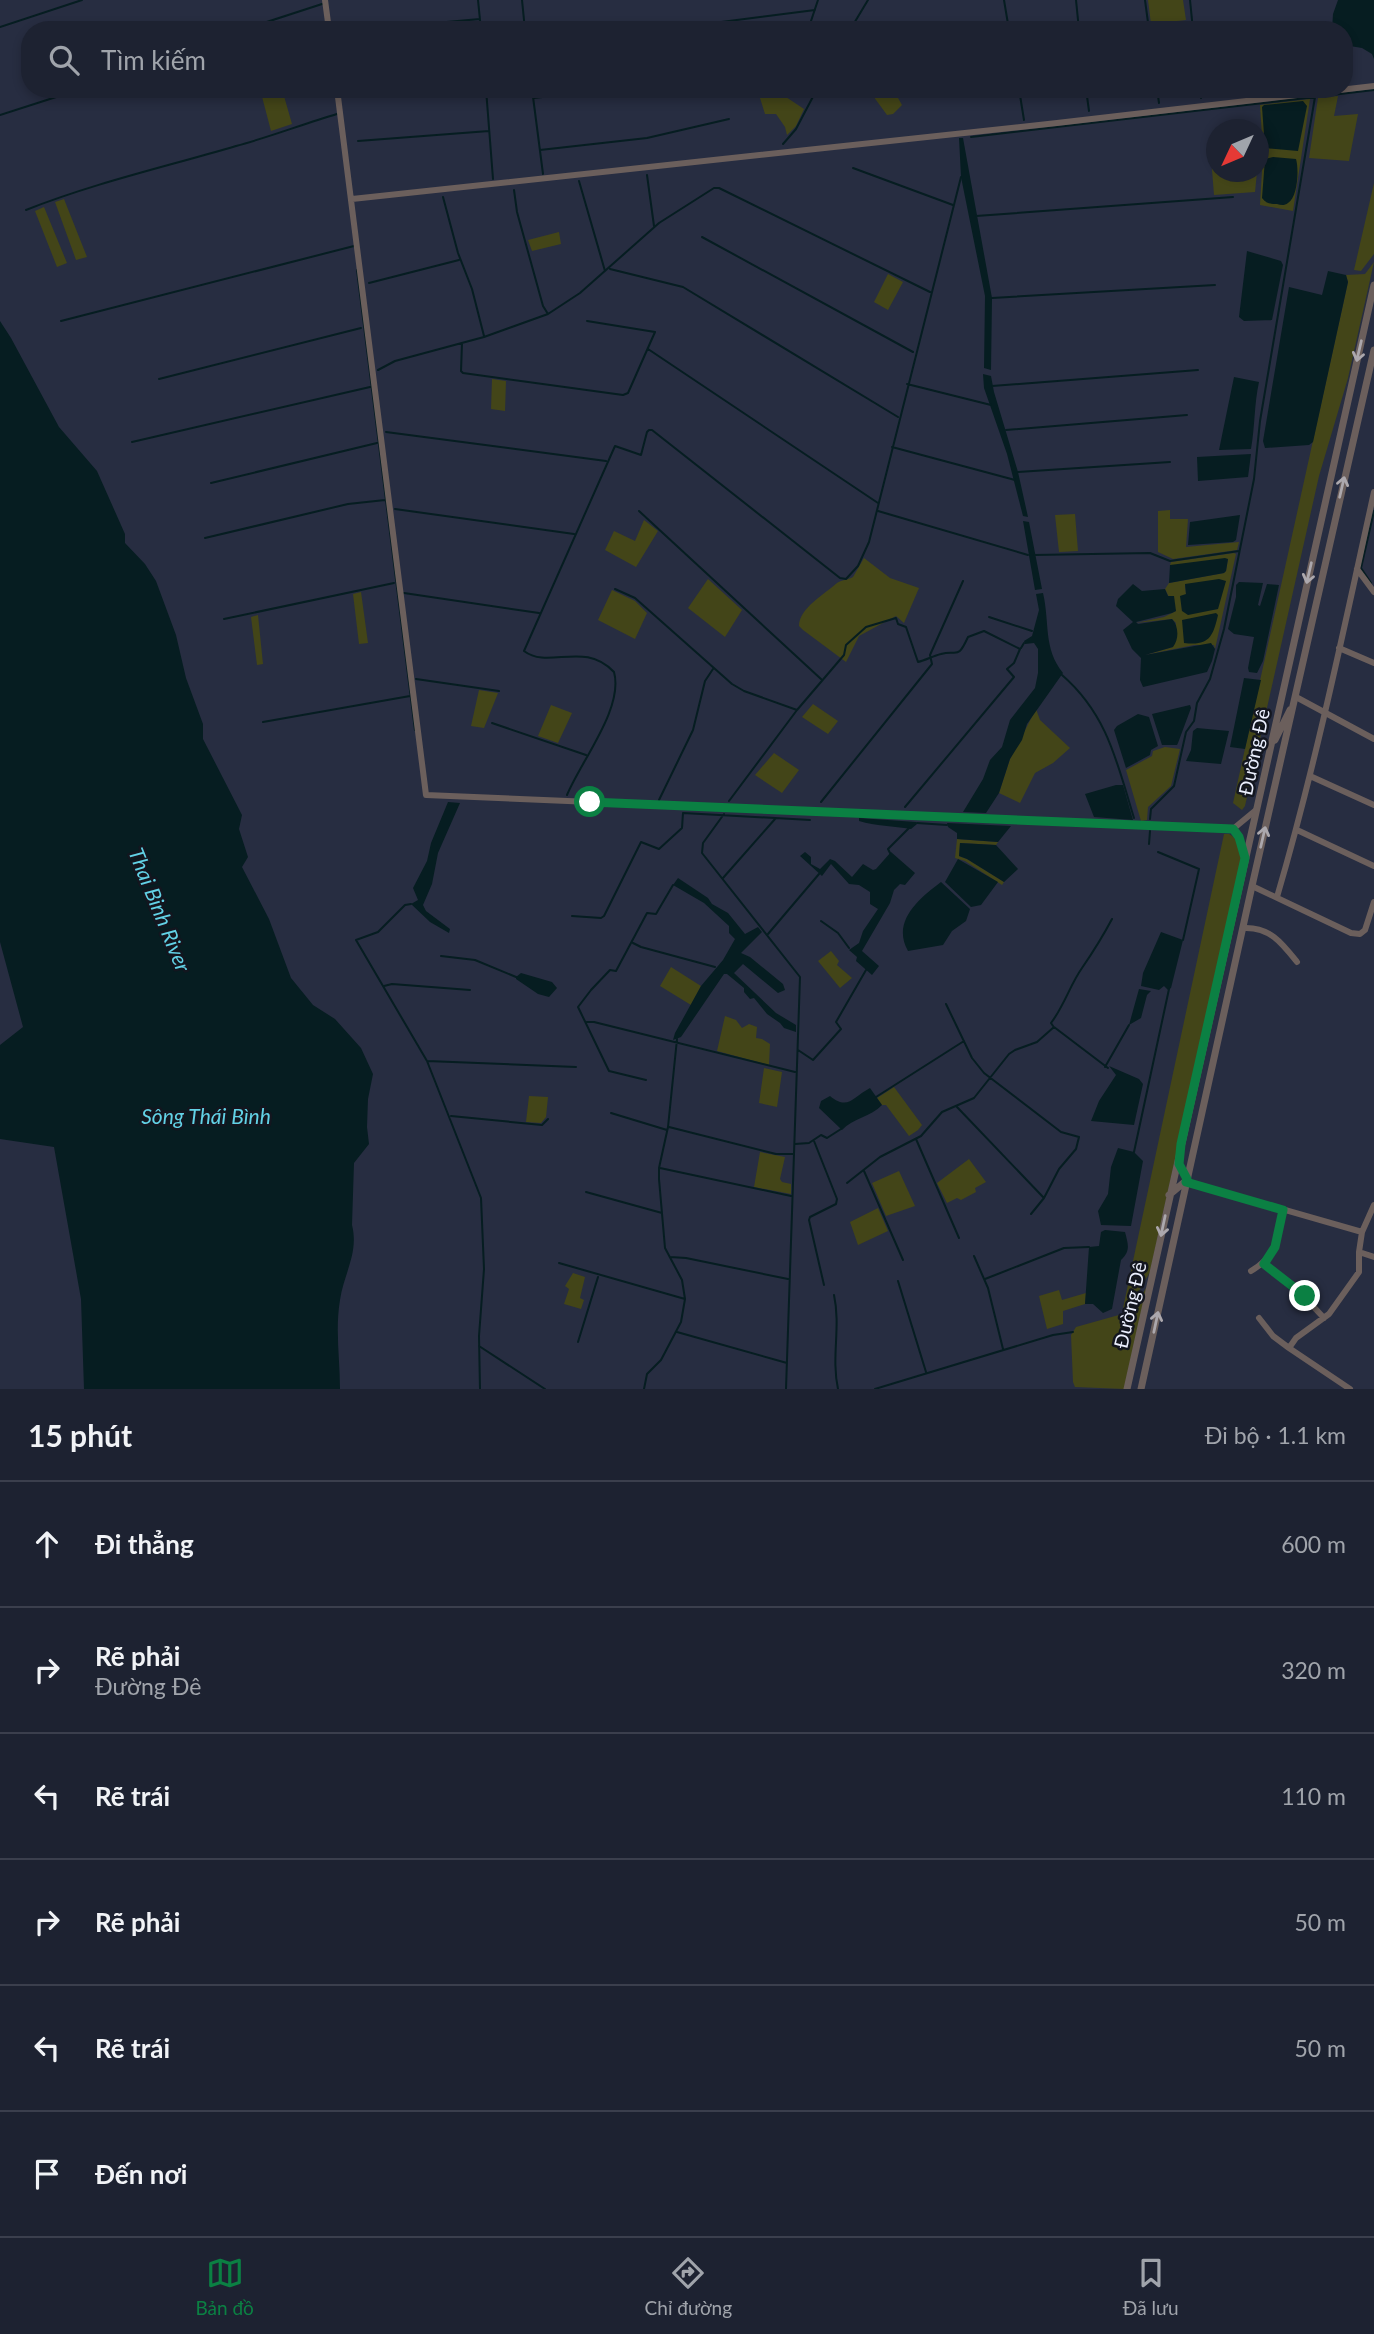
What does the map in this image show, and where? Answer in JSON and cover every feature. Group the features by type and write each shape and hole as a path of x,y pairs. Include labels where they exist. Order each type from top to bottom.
{"street":[{"path":"325,0 328,21"},
{"path":"1353,88 1374,86"},
{"path":"338,98 426,795 1233,829 1258,808"},
{"path":"352,199 1271,98"},
{"name":"Đường Đê","path":"1127,1389 1374,285"},
{"name":"Đường Đê","path":"1141,1389 1374,350"},
{"path":"1277,897 1297,830 1325,714 1374,492"},
{"path":"1357,569 1374,593"},
{"path":"1339,648 1374,663"},
{"path":"1269,753 1296,697 1374,739"},
{"path":"1310,776 1374,805"},
{"path":"1233,829 1239,837 1245,858"},
{"path":"1297,830 1374,866"},
{"path":"1252,886 1351,933 1360,934 1366,930 1374,902"},
{"path":"1244,928 1263,929 1271,934 1297,962"},
{"path":"1181,1144 1179,1164 1187,1180 1362,1232"},
{"path":"1169,1195 1187,1180"},
{"path":"1289,1348 1296,1338 1324,1318 1359,1272 1362,1232 1374,1205"},
{"path":"1251,1271 1264,1264 1275,1247 1283,1210"},
{"path":"1359,1252 1374,1257"},
{"path":"1264,1264 1294,1286 1324,1318"},
{"path":"1259,1318 1273,1336 1350,1389"}],"shaded area":[{"path":"1148,0 1183,0 1186,20 1151,21"},
{"path":"262,98 285,98 292,124 271,131"},
{"path":"760,98 788,98 804,109 796,126 787,135 776,114 765,114"},
{"path":"875,98 898,98 902,105 893,114 887,115"},
{"path":"1318,98 1338,98 1334,116 1358,114 1349,161 1309,158"},
{"path":"1310,99 1293,211 1260,205 1261,182 1269,182 1269,119 1261,119 1260,105"},
{"path":"1213,182 1256,182 1255,192 1214,195"},
{"path":"1374,183 1374,254 1361,271 1354,270"},
{"path":"64,199 87,257 76,260 55,202"},
{"path":"44,207 67,263 57,267 35,211"},
{"path":"559,232 561,244 532,251 528,240"},
{"path":"1374,262 1348,378 1319,476 1242,810 1233,803 1348,282 1346,275 1365,274"},
{"path":"888,274 903,282 888,310 874,302"},
{"path":"492,379 506,381 505,411 491,409"},
{"path":"1170,510 1170,519 1188,519 1186,547 1239,542 1237,550 1173,559 1158,552 1158,511"},
{"path":"1075,514 1078,551 1059,552 1055,515"},
{"path":"644,520 658,531 636,567 605,550 614,531 635,541"},
{"path":"1236,554 1215,649 1214,645 1194,645 1145,655 1173,647 1176,623 1172,619 1136,623 1164,617 1176,611 1165,589 1169,583 1224,573 1228,559 1175,566 1170,565 1171,562","holes":["1185,585 1218,609 1182,611 1181,596 1186,595"]},
{"path":"864,558 890,578 919,588 904,623 896,616 859,636 846,662 803,630 799,626 800,619 808,607 837,583 853,577"},
{"path":"708,579 742,610 725,637 688,608"},
{"path":"612,590 635,601 647,613 635,639 598,620"},
{"path":"361,592 368,643 359,644 353,594"},
{"path":"258,615 263,664 257,665 251,617"},
{"path":"479,690 498,693 484,728 471,726"},
{"path":"813,704 838,721 828,734 802,717"},
{"path":"551,705 572,713 558,743 538,736"},
{"path":"1036,709 1040,720 1070,748 1053,763 1035,773 1020,803 999,793 1010,759"},
{"path":"1165,747 1180,749 1171,786 1148,807 1147,820 1141,821 1126,770 1152,756 1153,751"},
{"path":"774,753 799,770 782,793 755,775"},
{"path":"1224,834 1229,834 1238,843 1241,863 1150,1272 1132,1303 1123,1308"},
{"path":"957,839 998,842 996,845 960,843 959,856 1004,882 1002,885 965,861 955,858"},
{"path":"831,951 839,961 837,965 852,978 840,988 818,961"},
{"path":"671,967 701,986 691,1005 660,986"},
{"path":"725,1016 736,1020 742,1028 749,1024 757,1027 756,1038 770,1044 769,1065 717,1051"},
{"path":"764,1068 782,1072 777,1107 759,1103"},
{"path":"894,1087 922,1125 909,1136 886,1105 882,1105 877,1098"},
{"path":"529,1096 548,1097 546,1117 541,1123 526,1122"},
{"path":"760,1152 785,1157 780,1179 791,1184 791,1194 754,1187"},
{"path":"969,1159 986,1182 975,1188 976,1192 961,1200 957,1198 947,1203 937,1183"},
{"path":"899,1171 915,1206 886,1216 872,1183"},
{"path":"878,1208 888,1231 858,1245 850,1222"},
{"path":"573,1273 585,1277 580,1298 584,1300 581,1309 564,1304 569,1289 565,1286"},
{"path":"1147,1286 1124,1389 1075,1387 1071,1335 1076,1327 1126,1313 1136,1306"},
{"path":"1059,1290 1062,1300 1086,1293 1085,1304 1063,1311 1063,1324 1047,1329 1039,1296"}],"water":[{"path":"1338,0 1374,0 1374,59 1372,54 1362,48 1353,46 1353,21 1333,21"},
{"path":"1303,101 1307,106 1298,151 1269,148 1269,119 1263,119 1264,105"},
{"path":"959,138 963,138 992,298 991,370 984,368 985,296 961,177"},
{"path":"1269,158 1296,159 1296,189 1291,200 1284,205 1268,203 1262,198 1263,182 1269,182"},
{"path":"1247,251 1281,261 1283,265 1272,320 1244,321 1239,317"},
{"path":"1328,271 1346,275 1348,282 1313,442 1309,445 1265,448 1263,441 1289,287 1322,295"},
{"name":"Sông Thái Bình","path":"0,321 59,427 97,471 125,534 125,543 145,564 156,581 176,635 186,678 203,724 203,739 242,815 239,829 248,857 242,867 269,919 291,978 313,1005 335,1019 361,1048 373,1074 368,1099 369,1144 354,1163 354,1245 339,1311 340,1389 84,1389 81,1299 54,1147 0,1139 0,1045 23,1027 0,942"},
{"path":"983,374 991,376 1028,517 1023,516 1007,454 984,388"},
{"path":"1234,377 1259,382 1251,449 1219,450"},
{"path":"1251,454 1248,477 1198,481 1197,457"},
{"path":"1240,515 1236,540 1233,542 1188,545 1190,522"},
{"path":"1023,521 1029,522 1042,589 1035,590"},
{"path":"1228,559 1224,573 1169,583 1170,565"},
{"path":"1219,579 1226,581 1218,609 1188,615 1182,611 1180,596 1186,594 1185,584"},
{"path":"1239,582 1263,583 1258,605 1260,606 1267,584 1279,585 1263,661 1257,673 1249,672 1248,668 1254,637 1234,634 1228,629 1236,597 1236,585"},
{"path":"1133,584 1142,591 1165,589 1168,596 1174,596 1176,611 1136,622 1138,624 1172,619 1176,625 1177,637 1173,647 1145,655 1211,643 1215,649 1207,672 1143,687 1140,680 1141,658 1132,649 1123,630 1133,622 1116,606 1118,599"},
{"path":"1043,593 1052,654 1063,673 1027,724 1022,740 1010,759 999,793 986,813 963,812 983,779 990,760 1002,747 1010,720 1035,688 1038,649 1034,643 1025,644 1024,641 1032,636 1039,610 1036,594"},
{"path":"1216,613 1216,623 1208,638 1199,643 1184,643 1182,620"},
{"path":"1244,678 1261,680 1245,749 1230,747"},
{"path":"1190,705 1177,745 1162,745 1152,714"},
{"path":"1138,714 1149,717 1158,746 1151,750 1150,755 1126,768 1114,730"},
{"path":"1197,728 1229,731 1221,764 1186,761 1191,750 1193,731"},
{"path":"1123,785 1133,820 1094,817 1085,794"},
{"path":"448,802 460,803 438,853 432,884 423,905 426,911 450,929 449,933 430,922 411,904 418,900 413,888 427,861 431,843"},
{"path":"859,818 917,824 911,829 865,823 859,821"},
{"path":"947,823 1011,826 998,842 957,839 957,833 948,827"},
{"path":"960,843 996,845 1018,869 1004,882 959,856"},
{"path":"805,852 811,857 811,864 820,869 830,859 852,877 863,864 876,869 891,852 915,873 905,885 900,884 894,890 890,903 862,951 879,966 872,975 856,961 857,957 849,950 859,943 863,931 878,909 870,904 870,892 859,885 849,884 831,864 822,876 800,856"},
{"path":"958,859 998,882 981,905 971,907 945,882"},
{"path":"678,878 728,913 745,934 758,927 762,932 741,953 750,957 783,984 785,990 778,993 743,964 734,973 776,1013 796,1025 796,1032 784,1028 767,1014 754,998 750,999 744,988 724,974 681,1037 673,1040 701,986 723,960 735,939 729,933 729,926 704,903 673,885"},
{"path":"941,882 970,909 966,921 952,931 943,945 908,951 903,930 905,920 917,903"},
{"path":"1161,932 1183,940 1171,988 1168,990 1164,986 1159,990 1141,986 1143,973"},
{"path":"521,973 552,982 557,988 549,997 538,994 516,979"},
{"path":"1139,989 1151,991 1147,995 1141,1018 1129,1025"},
{"path":"1109,1066 1139,1079 1143,1084 1134,1125 1091,1121 1099,1101 1116,1075"},
{"path":"870,1088 882,1105 842,1130 819,1108 821,1101 830,1096 846,1102"},
{"path":"1118,1148 1134,1152 1143,1161 1131,1226 1101,1225 1098,1211 1108,1194 1111,1167"},
{"path":"1101,1232 1125,1232 1128,1247 1121,1260 1112,1309 1103,1313 1093,1304 1085,1304 1089,1247 1099,1246"}],"waterway":[{"path":"0,27 82,0"},
{"path":"478,0 480,21"},
{"path":"522,0 524,21"},
{"path":"811,21 818,0"},
{"path":"855,21 868,0"},
{"path":"1004,0 1008,21"},
{"path":"1076,0 1078,21"},
{"path":"1145,0 1148,21"},
{"path":"1190,0 1192,21"},
{"path":"270,21 322,4"},
{"path":"729,21 815,10"},
{"path":"458,21 480,19"},
{"path":"1353,92 1374,90"},
{"path":"0,115 53,98"},
{"path":"487,98 493,179"},
{"path":"533,98 543,174"},
{"path":"783,144 796,129 812,98"},
{"path":"1020,98 1024,120"},
{"path":"1087,98 1089,111"},
{"path":"1158,98 1159,103"},
{"path":"971,137 1305,98"},
{"path":"1150,819 1151,809 1174,786 1186,732 1194,721 1197,703 1210,679 1224,629 1254,479 1260,421 1315,98"},
{"path":"26,210 104,183 337,114"},
{"path":"540,150 647,138 729,119"},
{"path":"358,141 489,131"},
{"path":"853,168 953,205"},
{"path":"647,175 654,226"},
{"path":"567,795 607,718 613,702 614,672 591,658 544,658 524,651 615,446 641,455 647,432 652,430 840,578 846,579 858,566 869,542 961,177"},
{"path":"579,181 605,271"},
{"path":"378,370 395,361 484,337 548,314 580,293 659,223 714,188 719,188 930,292"},
{"path":"514,190 517,212 543,306 548,314"},
{"path":"443,197 484,336"},
{"path":"976,216 1233,197"},
{"path":"702,237 913,352"},
{"path":"61,321 354,246"},
{"path":"369,283 459,260"},
{"path":"610,269 683,287 898,417"},
{"path":"357,270 415,730"},
{"path":"992,298 1215,285"},
{"path":"462,343 463,373 623,395 628,393 655,332 587,321"},
{"path":"159,379 361,328"},
{"path":"648,349 878,503"},
{"path":"992,386 1198,370"},
{"path":"907,384 991,405"},
{"path":"132,442 370,387"},
{"path":"1006,430 1187,415"},
{"path":"386,432 606,461"},
{"path":"211,483 377,443"},
{"path":"892,447 1015,480"},
{"path":"1018,472 1170,462"},
{"path":"205,538 348,504 385,500"},
{"path":"395,509 574,534"},
{"path":"639,511 821,679"},
{"path":"878,511 1028,555"},
{"path":"1371,583 1361,568 1374,511"},
{"path":"1034,555 1150,553 1170,561 1239,551"},
{"path":"821,802 932,664 930,655 963,581"},
{"path":"224,619 394,583"},
{"path":"615,589 635,598 732,684 797,710"},
{"path":"404,593 539,613"},
{"path":"989,617 1032,631"},
{"path":"729,801 797,710 844,655 846,645 866,627 896,618 898,624 906,627 918,662 941,654 957,653 968,637 984,631 1020,649 1014,663 1007,669 1014,677 905,807"},
{"path":"1021,648 1024,643"},
{"path":"659,800 693,730 705,681 713,669"},
{"path":"1062,675 1078,690 1101,723 1116,759 1134,818"},
{"path":"416,679 499,691"},
{"path":"263,722 410,696"},
{"path":"492,723 586,755"},
{"path":"572,916 604,916 641,842 659,849 682,828 683,813 810,820"},
{"path":"724,814 703,843 702,853 800,977 786,1389"},
{"path":"723,878 775,819"},
{"path":"917,823 947,825"},
{"path":"890,853 888,849 909,828"},
{"path":"1149,844 1150,831"},
{"path":"1158,852 1199,869 1183,940"},
{"path":"768,934 819,874"},
{"path":"646,1080 609,1071 578,1007 610,970 616,971 647,913 656,914 673,885"},
{"path":"411,904 405,905 378,932 356,940 427,1061 481,1198 484,1269 479,1336 480,1389"},
{"path":"1053,1026 1051,1023 1074,981 1112,919"},
{"path":"821,921 838,933 849,948"},
{"path":"633,943 715,967"},
{"path":"441,956 475,960 516,977"},
{"path":"798,1050 813,1060 841,1029 836,1022 866,970"},
{"path":"384,986 392,984 470,990"},
{"path":"1134,1152 1169,989"},
{"path":"946,1004 972,1058 984,1073 1061,1132 1079,1137 1076,1149 1059,1169 1044,1198 1031,1214"},
{"path":"587,1022 795,1072"},
{"path":"1105,1067 1129,1025"},
{"path":"847,1183 880,1157 921,1136 942,1112 974,1098 1009,1054 1037,1042 1054,1027 1108,1068"},
{"path":"644,1389 647,1374 661,1360 681,1322 685,1299 682,1280 665,1248 659,1179 668,1127 677,1039"},
{"path":"876,1097 964,1041"},
{"path":"427,1061 576,1067"},
{"path":"957,1107 1043,1197"},
{"path":"611,1113 667,1130"},
{"path":"451,1116 542,1125 548,1119"},
{"path":"669,1127 776,1154 793,1154"},
{"path":"795,1144 809,1143 821,1135 827,1138 841,1129"},
{"path":"916,1139 959,1238"},
{"path":"814,1141 837,1199 836,1204 809,1220 824,1285"},
{"path":"660,1168 791,1196"},
{"path":"864,1171 903,1260"},
{"path":"586,1192 662,1213"},
{"path":"985,1279 1064,1248 1089,1247"},
{"path":"974,1256 988,1288 1003,1349"},
{"path":"670,1257 788,1279"},
{"path":"559,1263 685,1299"},
{"path":"578,1342 598,1277"},
{"path":"898,1281 926,1372"},
{"path":"834,1295 838,1389"},
{"path":"677,1332 787,1363"},
{"path":"875,1389 1053,1335 1073,1332"},
{"path":"479,1346 545,1389"}],"route":[{"path":"590,802 1233,829 1244,848 1245,858 1181,1144 1179,1164 1186,1182 1283,1210 1275,1247 1264,1264 1305,1296"}],"water label":[{"name":"Thai Binh River","path":"159,910"}]}
